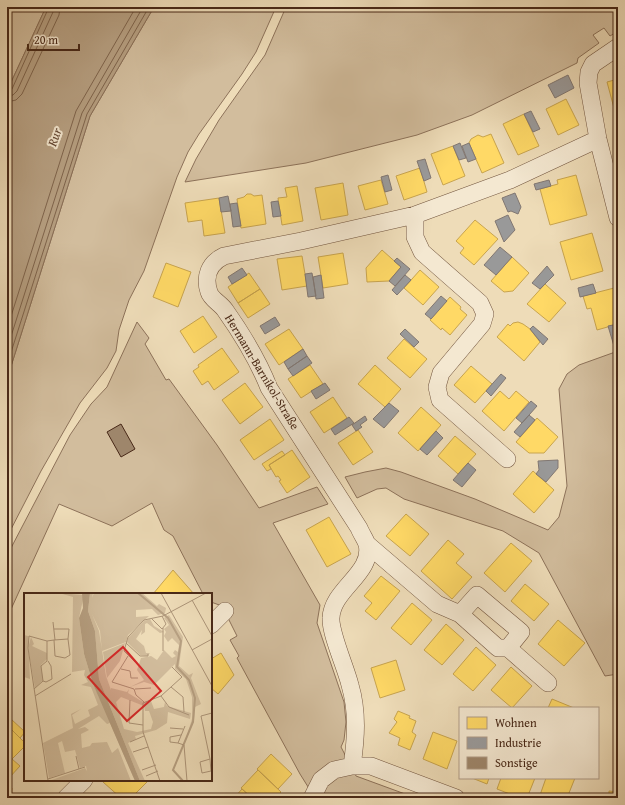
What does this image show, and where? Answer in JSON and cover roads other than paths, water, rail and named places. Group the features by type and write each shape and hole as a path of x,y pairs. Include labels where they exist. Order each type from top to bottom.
{"street":[{"path":"618,47 593,64 589,72 588,83 598,139 618,218"},
{"name":"Hermann-Barnikol-Straße","path":"367,544 359,528 269,388 260,365 224,309 209,294 207,281 210,267 216,260 224,256 301,241 415,215 510,180 598,139"},
{"path":"415,215 415,237 422,252 480,303 485,314 482,324 441,373 437,386 440,400 507,459"},
{"path":"367,544 437,604 460,614 498,648 508,648 548,683"},
{"path":"352,766 356,743 356,716 351,686 330,619 332,609 339,596 365,565 368,554 367,544"},
{"path":"460,614 477,595 521,632 508,648"},
{"path":"212,624 225,612"},
{"path":"312,798 321,780 334,770 352,766 371,766 456,798"},
{"path":"66,798 83,781"}],"water":[{"name":"Rur","path":"46,7 154,7 90,116 7,379 7,91"}]}
